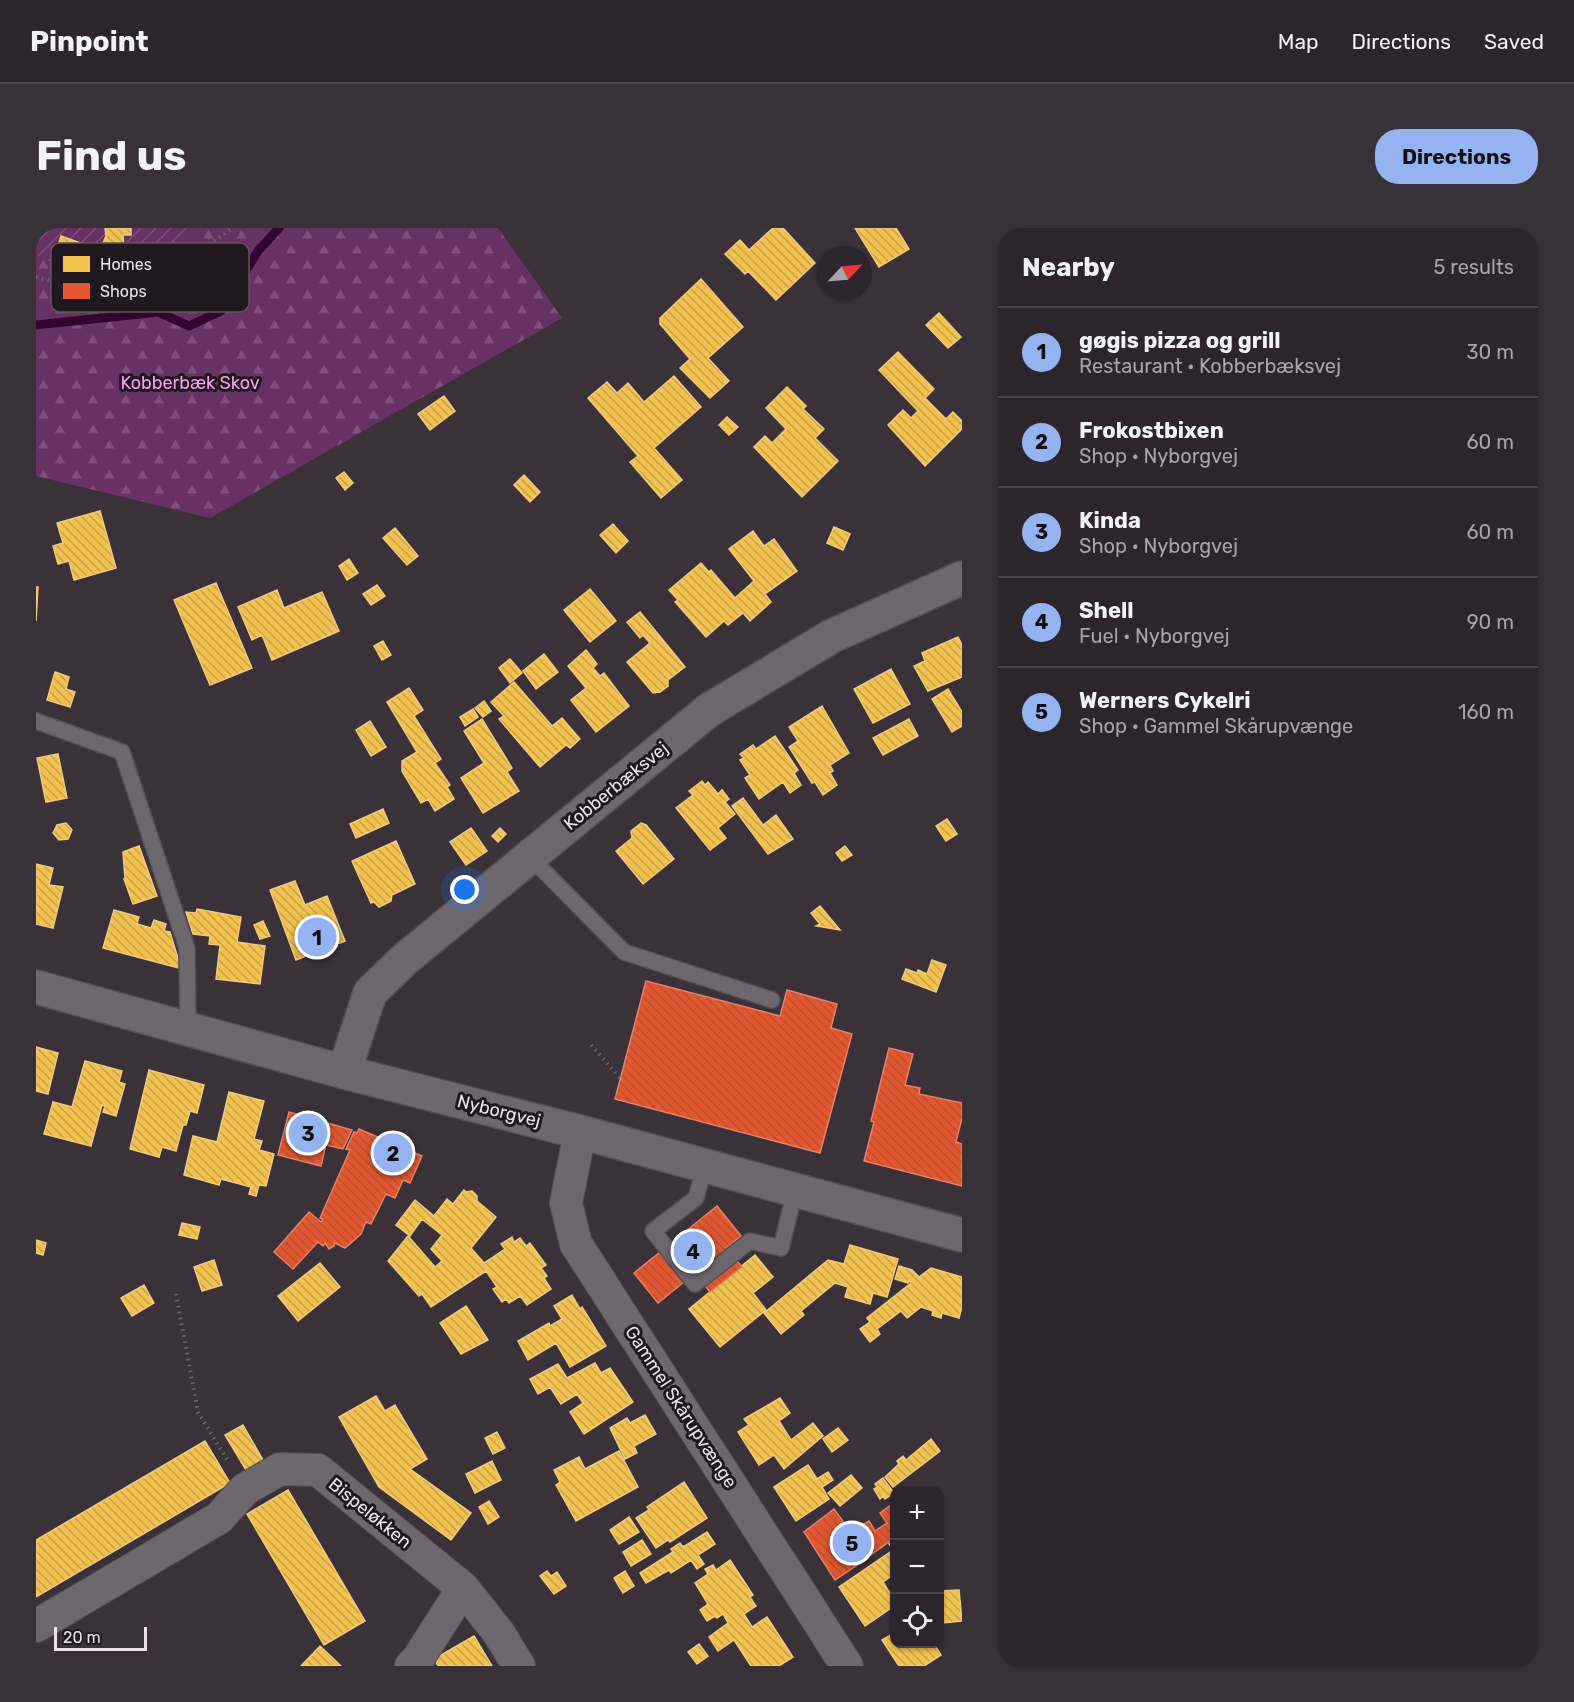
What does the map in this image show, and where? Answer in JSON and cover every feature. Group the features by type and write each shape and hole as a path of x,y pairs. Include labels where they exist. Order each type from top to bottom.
{"street":[{"name":"Kobberbæksvej","path":"344,1072 370,993 405,958 709,710 832,636 962,578"},
{"name":"Nyborgvej","path":"36,987 344,1072 580,1132 962,1235"},
{"name":"Gammel Skårupvænge","path":"580,1132 566,1203 576,1244 847,1666"},
{"name":"Bispeløkken","path":"36,1626 219,1518 245,1490 280,1469 318,1470 463,1588 498,1632 519,1666"},
{"path":"411,1666 418,1659 463,1588"}],"lane":[{"path":"36,721 122,752 186,948 188,1029"},
{"path":"529,856 624,952 772,1000"},
{"path":"705,1166 696,1198 653,1231 695,1284 750,1241 781,1248 795,1191"}],"path":[{"path":"212,243 232,228"},
{"path":"36,277 51,281"},
{"path":"591,1045 621,1079"},
{"path":"176,1294 198,1412 245,1490"}],"green space":[{"path":"36,228 199,228 183,243 51,243 51,262 36,256"},
{"name":"Kobberbæk Skov","path":"199,228 498,228 562,318 210,518 36,476 36,256 51,262 51,312 249,312 249,243 183,243"}],"building: Homes":[{"path":"105,228 131,228 131,235 123,235 124,243 103,243 106,236"},
{"path":"773,228 783,228 815,263 776,300 748,271 745,274 725,254 740,240 749,250"},
{"path":"855,228 896,228 909,249 879,267 872,256 872,246 866,246"},
{"path":"61,236 80,243 59,243"},
{"path":"701,279 743,327 708,358 729,381 710,398 680,368 690,359 660,324 660,318"},
{"path":"939,313 961,337 948,348 926,325"},
{"path":"898,352 934,389 925,398 946,419 953,412 962,421 962,429 925,466 888,425 903,410 911,418 918,411 879,370"},
{"path":"674,376 701,407 654,448 682,480 661,498 630,462 638,456 588,398 607,382 617,393 628,383 644,402"},
{"path":"787,387 806,406 803,409 824,429 815,438 838,461 802,497 754,447 765,436 772,443 786,429 766,408"},
{"path":"444,396 455,411 430,430 418,414"},
{"path":"727,417 738,427 729,435 719,425"},
{"path":"344,472 353,483 345,490 336,478"},
{"path":"524,475 540,492 530,502 514,485"},
{"path":"100,511 116,568 74,580 69,561 58,564 53,546 63,543 57,523"},
{"path":"613,524 628,541 616,553 600,535"},
{"path":"834,527 850,534 843,550 827,543"},
{"path":"395,528 418,556 407,565 383,538"},
{"path":"753,531 764,546 774,539 797,571 765,594 771,602 750,621 743,613 728,625 724,621 706,637 675,602 678,600 669,590 701,563 709,572 711,570 735,598 754,581 729,549"},
{"path":"349,559 358,573 347,580 339,566"},
{"path":"216,583 252,668 210,685 174,600"},
{"path":"377,585 385,596 371,605 363,594"},
{"path":"36,587 38,587 36,621"},
{"path":"590,589 616,621 590,642 564,610"},
{"path":"277,590 284,608 322,592 339,631 272,660 262,635 252,640 238,607"},
{"path":"640,612 685,667 668,680 668,686 660,692 653,693 627,662 650,643 643,635 640,638 627,622"},
{"path":"958,637 962,645 962,677 928,691 914,666 925,661 922,653"},
{"path":"383,641 391,655 382,660 374,646"},
{"path":"586,650 597,664 593,668 600,676 604,673 629,706 596,732 571,700 586,688 568,666"},
{"path":"544,654 558,672 536,689 523,671"},
{"path":"510,659 522,673 510,683 499,668"},
{"path":"891,669 910,704 873,723 854,689"},
{"path":"55,672 69,677 66,689 75,692 70,707 47,700"},
{"path":"514,682 552,726 562,718 580,739 570,748 566,745 540,767 499,719 504,716 491,702"},
{"path":"409,688 423,710 414,716 441,759 435,763 450,785 447,787 454,799 435,811 428,799 421,803 402,771 402,761 417,752 387,702"},
{"path":"948,689 962,712 962,726 952,732 932,699"},
{"path":"484,701 491,711 483,717 475,708"},
{"path":"822,706 849,753 830,765 833,771 830,773 837,785 823,795 815,782 812,783 789,747 798,741 789,727"},
{"path":"473,709 478,717 465,726 460,717"},
{"path":"482,719 512,768 507,772 519,791 483,813 461,778 484,763 464,731"},
{"path":"909,719 918,736 883,755 873,738"},
{"path":"370,721 386,747 371,756 356,730"},
{"path":"775,736 798,770 794,773 801,785 790,793 783,782 759,799 745,778 750,775 740,760 744,758 740,754 753,745 756,749"},
{"path":"58,754 67,798 46,802 37,758"},
{"path":"702,781 705,785 708,782 718,794 722,790 729,799 725,802 735,814 718,828 726,838 710,850 676,808 693,795 689,791"},
{"path":"743,798 763,825 776,815 793,839 768,854 732,806"},
{"path":"383,809 389,823 356,838 350,824"},
{"path":"947,819 957,834 946,841 936,826"},
{"path":"66,823 72,830 68,839 59,840 53,833 57,825"},
{"path":"641,823 646,825 674,859 643,884 616,851 632,838 631,831"},
{"path":"471,828 487,851 466,865 450,842"},
{"path":"500,828 506,834 498,842 492,836"},
{"path":"396,841 415,884 392,895 391,901 379,907 374,902 371,903 352,861"},
{"path":"139,846 157,896 133,904 124,879 123,852"},
{"path":"845,846 852,855 842,861 836,853"},
{"path":"36,864 53,868 49,885 63,887 53,928 36,924"},
{"path":"295,881 305,905 327,896 345,941 296,960 270,890"},
{"path":"820,906 840,930 816,926 820,924 811,913"},
{"path":"197,909 241,917 237,942 265,946 260,984 216,979 220,945 209,944 210,936 193,934 186,912 196,913"},
{"path":"114,910 139,917 137,924 151,928 154,920 166,924 164,931 170,932 179,968 103,948"},
{"path":"263,921 270,936 260,939 254,925"},
{"path":"932,960 946,965 936,992 902,979 906,969 917,973 918,970 927,974"},
{"path":"36,1047 58,1053 48,1094 36,1091"},
{"path":"85,1061 122,1071 119,1082 125,1084 116,1116 103,1112 105,1106 102,1105 91,1146 44,1134 53,1102 72,1107"},
{"path":"149,1070 204,1085 197,1113 190,1111 186,1125 183,1125 176,1151 162,1147 159,1157 130,1149"},
{"path":"229,1092 264,1101 254,1139 262,1141 259,1150 274,1154 266,1186 259,1185 256,1196 249,1194 251,1187 221,1179 219,1185 184,1175 193,1136 217,1142"},
{"path":"464,1190 472,1191 477,1196 477,1201 496,1217 471,1248 484,1263 505,1249 501,1244 512,1237 514,1242 520,1238 526,1246 530,1243 546,1265 541,1268 547,1276 544,1278 551,1289 527,1305 520,1296 509,1303 506,1299 502,1302 493,1289 497,1287 486,1271 431,1307 422,1294 419,1296 388,1261 408,1236 435,1267 442,1261 431,1249 442,1235 422,1219 410,1236 396,1225 415,1200 434,1216 447,1199 453,1204"},
{"path":"182,1223 200,1227 197,1239 179,1235"},
{"path":"36,1240 46,1243 43,1255 36,1253"},
{"path":"850,1245 898,1259 887,1297 873,1293 870,1304 845,1297 848,1287 835,1283 801,1311 804,1315 781,1334 764,1313 828,1260 844,1264"},
{"path":"755,1255 773,1277 753,1293 766,1310 720,1347 689,1309"},
{"path":"214,1260 222,1285 202,1291 194,1267"},
{"path":"320,1263 340,1287 298,1321 278,1296"},
{"path":"899,1266 912,1270 919,1277 931,1268 962,1277 962,1307 959,1318 942,1313 941,1318 932,1315 933,1311 921,1307 907,1318 901,1311 877,1329 880,1334 870,1342 860,1329 870,1322 867,1318 911,1283 909,1280 908,1283 895,1279"},
{"path":"144,1285 154,1303 132,1316 121,1298"},
{"path":"572,1295 606,1346 570,1367 556,1343 528,1360 518,1341 549,1323 550,1326 562,1319 554,1306"},
{"path":"466,1306 488,1340 461,1354 440,1323"},
{"path":"595,1363 601,1373 610,1368 633,1402 584,1434 570,1412 583,1403 577,1394 561,1404 550,1387 538,1394 530,1379 558,1364 567,1378"},
{"path":"376,1396 385,1411 395,1405 427,1459 410,1469 471,1513 451,1540 379,1487 339,1417"},
{"path":"780,1398 790,1413 779,1421 791,1440 813,1423 823,1436 784,1469 774,1455 759,1465 738,1432 749,1425 744,1419"},
{"path":"645,1415 656,1434 634,1446 637,1453 625,1459 610,1428 627,1418 630,1423"},
{"path":"243,1425 263,1460 246,1470 225,1435"},
{"path":"838,1428 848,1440 832,1452 823,1439"},
{"path":"497,1432 505,1448 493,1454 485,1438"},
{"path":"931,1439 940,1451 892,1486 885,1477 899,1464 897,1461 903,1456 906,1460"},
{"path":"205,1441 230,1483 36,1597 36,1540"},
{"path":"619,1451 638,1487 576,1521 556,1485 560,1482 554,1470 579,1457 585,1469"},
{"path":"492,1461 501,1480 475,1493 466,1474"},
{"path":"808,1465 817,1479 828,1472 833,1480 822,1487 829,1499 796,1521 774,1487"},
{"path":"851,1475 862,1488 840,1506 828,1493"},
{"path":"883,1478 890,1488 890,1496 885,1499 883,1496 880,1499 874,1489 877,1487 875,1484"},
{"path":"684,1482 707,1518 670,1542 668,1540 656,1548 636,1518 649,1510 647,1507"},
{"path":"288,1490 365,1621 324,1645 247,1514"},
{"path":"489,1501 499,1517 488,1524 479,1507"},
{"path":"629,1517 639,1532 619,1544 610,1530"},
{"path":"707,1532 715,1544 698,1555 704,1564 697,1569 691,1560 671,1573 669,1570 646,1583 640,1573 673,1552 671,1549 680,1543 685,1546"},
{"path":"642,1540 651,1554 631,1566 623,1552"},
{"path":"890,1552 890,1577 883,1582 890,1593 890,1609 865,1626 839,1587"},
{"path":"730,1560 753,1595 750,1597 756,1606 744,1614 752,1627 767,1617 793,1657 779,1666 751,1666 734,1640 718,1651 709,1637 728,1623 723,1614 707,1621 700,1610 708,1604 695,1583 708,1574 705,1569 713,1565 716,1570"},
{"path":"547,1571 551,1576 557,1572 566,1586 554,1594 540,1576"},
{"path":"625,1571 634,1586 623,1593 614,1578"},
{"path":"959,1590 962,1621 944,1623 944,1591"},
{"path":"890,1635 890,1648 937,1648 941,1655 924,1666 899,1666 882,1640"},
{"path":"474,1636 492,1666 438,1666 434,1659"},
{"path":"699,1644 708,1656 697,1664 688,1652"},
{"path":"320,1646 341,1666 301,1666"}],"building: Shops":[{"path":"646,981 780,1016 787,990 837,1004 831,1028 852,1034 820,1153 615,1099"},
{"path":"889,1048 913,1054 905,1085 920,1088 919,1094 962,1103 962,1118 956,1142 962,1144 962,1186 864,1161 874,1122 871,1121"},
{"path":"289,1112 352,1130 343,1149 326,1145 321,1166 278,1155"},
{"path":"359,1129 422,1156 410,1183 403,1180 395,1198 386,1194 371,1224 366,1222 361,1234 345,1248 335,1243 329,1249 325,1243 323,1246 318,1242 293,1269 274,1252 309,1212 321,1222 323,1219 320,1218 350,1150 346,1149 354,1132 357,1133"},
{"path":"717,1206 741,1236 726,1248 742,1267 710,1292 695,1273 658,1303 634,1273"},
{"path":"890,1506 890,1541 871,1555 863,1543 859,1545 868,1558 835,1580 804,1532 834,1509 851,1532 869,1521 875,1531 887,1523 880,1513"}],"waterway":[{"path":"249,266 258,251 279,228"},
{"path":"36,325 158,312"},
{"path":"158,312 189,326 219,312"}],"place":[{"name":"gøgis pizza og grill","path":"317,937"},
{"name":"Kinda","path":"308,1133"},
{"name":"Frokostbixen","path":"393,1153"},
{"name":"Shell","path":"693,1251"},
{"name":"Werners Cykelri","path":"852,1543"}]}
